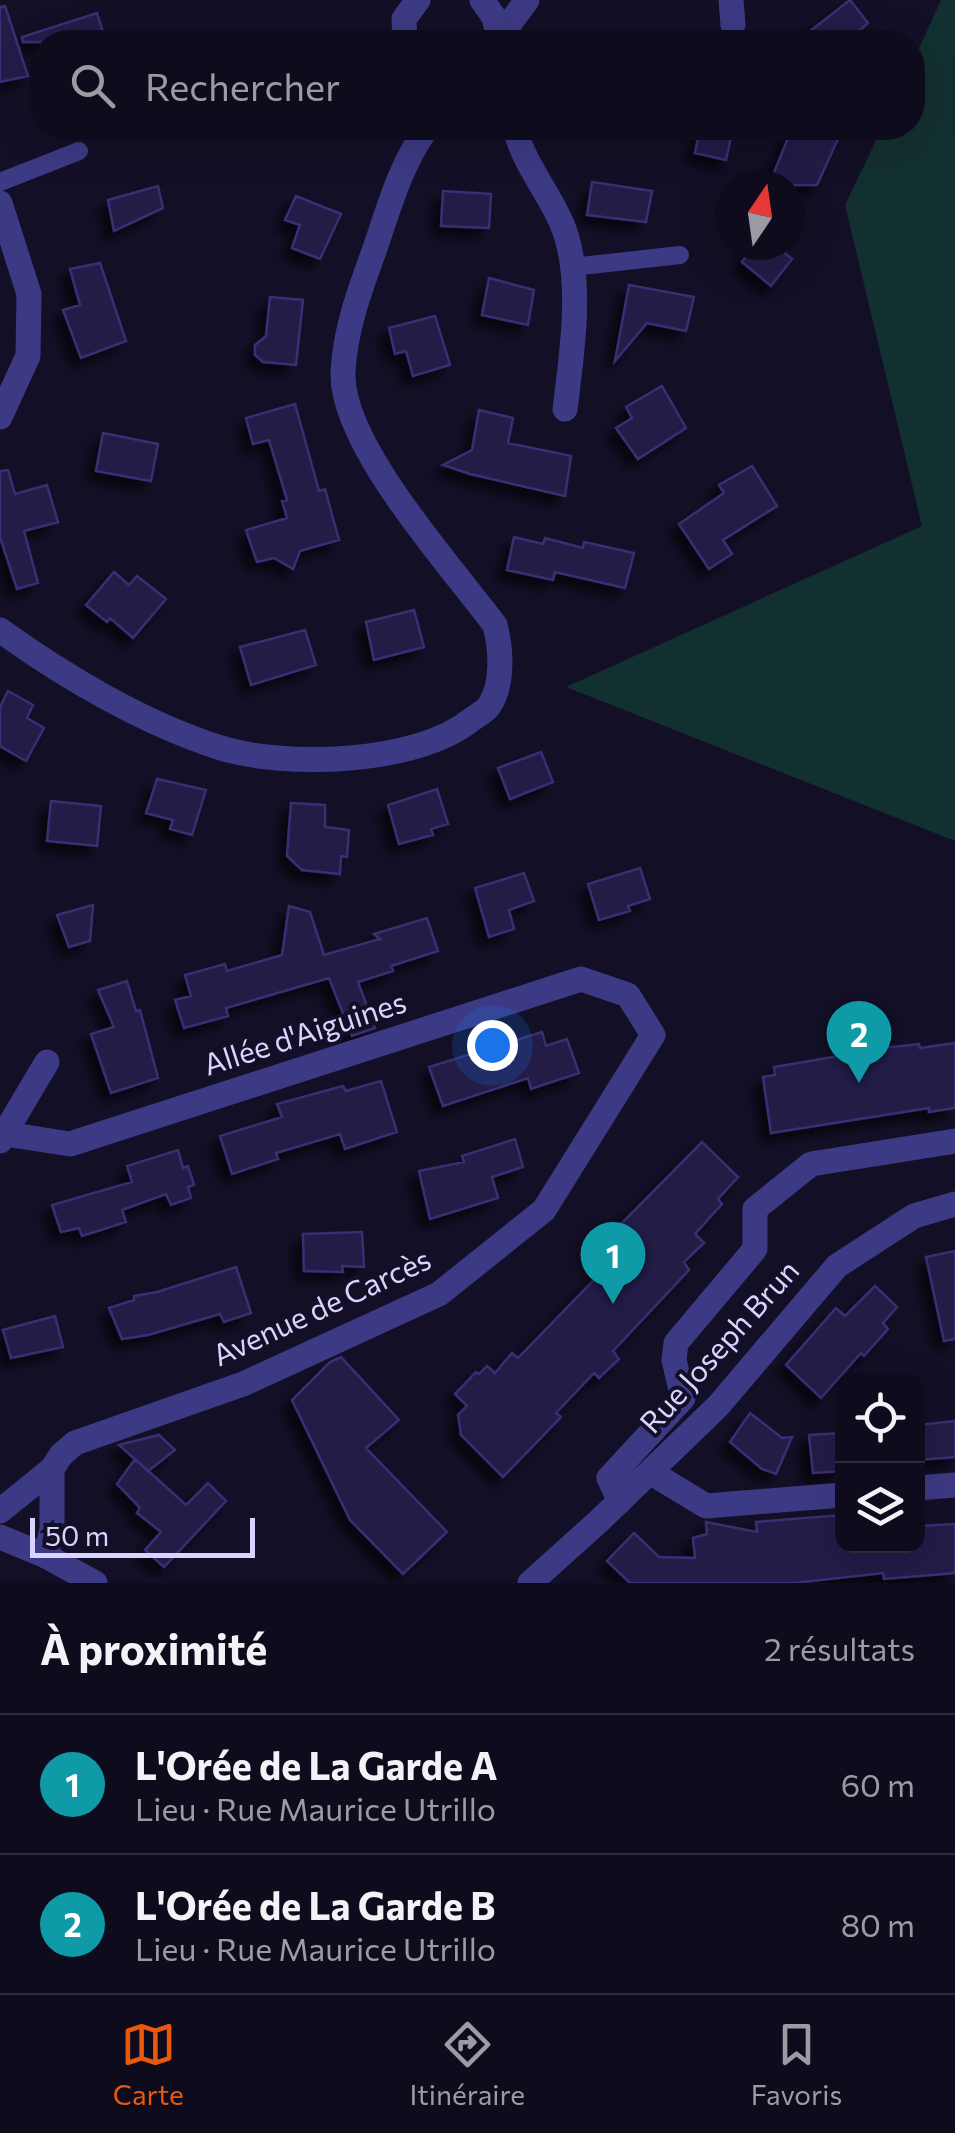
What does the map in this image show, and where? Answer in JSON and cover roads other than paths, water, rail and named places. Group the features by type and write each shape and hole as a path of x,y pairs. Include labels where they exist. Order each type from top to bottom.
{"street":[{"path":"482,0 494,17 497,30"},
{"path":"506,30 527,0"},
{"path":"396,188 404,140"},
{"path":"0,630 147,721 225,749 293,759 392,755 455,733 490,706 502,652 494,624 371,460 350,414 343,375 352,314 396,188 420,140"},
{"path":"519,140 563,226 572,267 573,346 565,409"},
{"path":"0,204 29,294 28,356 0,416"},
{"name":"Allée d'Aiguines","path":"2,1136 70,1144 581,979 628,995"},
{"name":"Avenue de Carcès","path":"0,1511 52,1470 61,1454 76,1443 243,1384 440,1294 544,1210 652,1036 628,995"},
{"path":"2,1136 47,1062"},
{"path":"620,1501 609,1478 683,1398 674,1360 676,1343 755,1249 756,1209 811,1164 955,1141"},
{"name":"Rue Joseph Brun","path":"530,1583 550,1573 718,1406 837,1266 914,1216 955,1204"},
{"path":"46,1556 52,1529 52,1470"},
{"path":"650,1472 706,1506 835,1495"},
{"path":"925,1487 955,1485"},
{"path":"0,1537 95,1583"}],"lane":[{"path":"0,182 79,151"},
{"path":"572,267 680,254"}],"place":[{"name":"L'Orée de La Garde B","path":"859,1083"},
{"name":"L'Orée de La Garde A","path":"613,1304"}]}
